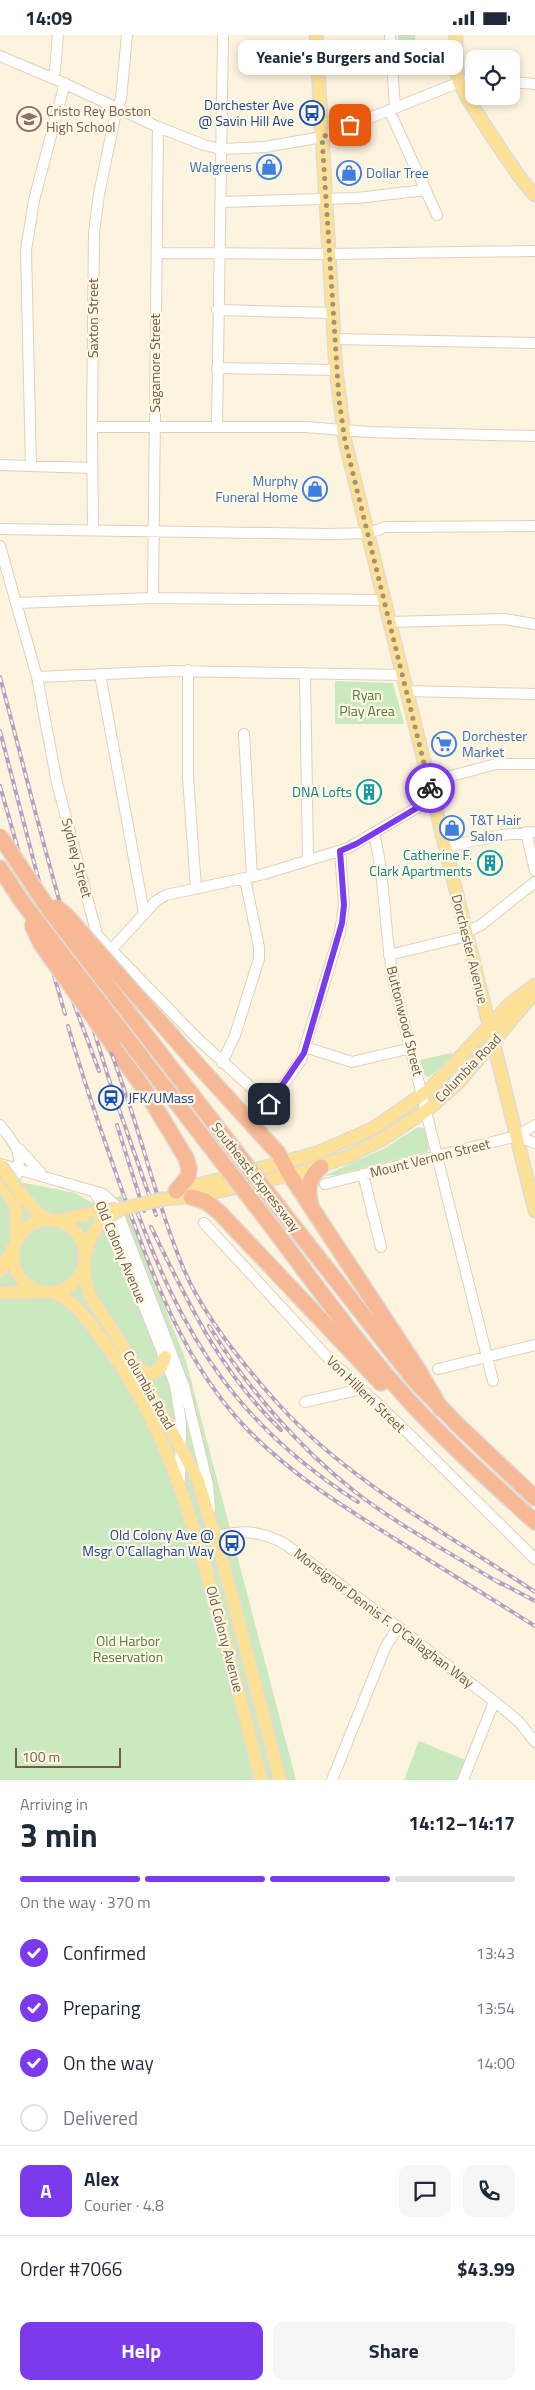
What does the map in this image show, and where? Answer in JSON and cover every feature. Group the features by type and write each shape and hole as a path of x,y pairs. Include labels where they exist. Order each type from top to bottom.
{"highway":[{"name":"Southeast Expressway","path":"0,836 35,890 390,1351 441,1409 535,1498"},
{"name":"Southeast Expressway","path":"0,868 23,903 367,1351 410,1401 455,1448 535,1522"},
{"path":"35,890 65,914 278,1153 419,1371 441,1409"},
{"path":"23,903 41,944 136,1077 188,1165 187,1179 170,1195"},
{"path":"314,1211 308,1196 308,1186 313,1175 321,1167"},
{"path":"191,1197 205,1201 214,1207 385,1387 410,1401"}],"main road":[{"name":"Dorchester Avenue","path":"316,35 336,370 343,429 432,799 535,1211"},
{"path":"456,35 456,69 460,82 521,180 535,195"},
{"name":"Columbia Road","path":"170,1195 191,1197 287,1169 385,1121 423,1096 454,1067 510,1004 535,985"},
{"name":"Columbia Road","path":"55,1221 99,1216 170,1195 287,1169 321,1167 371,1146 427,1110 475,1065 535,993"},
{"path":"475,1065 498,1065"},
{"path":"6,1170 15,1194 17,1210 16,1242 13,1260 18,1274 29,1286 48,1292"},
{"path":"0,1293 48,1292 64,1289 80,1273 84,1261 83,1247 77,1234 69,1227 37,1212 15,1194"},
{"name":"Columbia Road","path":"99,1216 90,1236 84,1261 86,1283 90,1298 136,1366 180,1445 197,1478 211,1520"},
{"path":"0,1271 16,1242 32,1225 42,1221 55,1221"},
{"name":"Columbia Road","path":"48,1292 61,1296 79,1311 118,1360 154,1426 184,1494"},
{"path":"136,1366 144,1371 153,1373 161,1367 165,1357"},
{"name":"Old Colony Avenue","path":"184,1494 198,1540 261,1780"},
{"name":"Old Colony Avenue","path":"211,1520 280,1780"}],"street":[{"path":"52,78 56,71 58,35"},
{"name":"Saxton Street","path":"93,530 94,233 98,194 123,88 127,35"},
{"path":"217,426 217,310 221,253 223,35"},
{"path":"390,35 392,108 437,215"},
{"path":"0,56 65,83 158,127 221,149 265,147 322,137 392,108 465,81"},
{"path":"31,466 26,251 34,200 65,83"},
{"path":"520,83 535,84"},
{"name":"Sagamore Street","path":"153,598 158,127"},
{"path":"221,202 326,199 426,190"},
{"path":"156,253 330,254 535,251"},
{"path":"217,310 333,313"},
{"path":"335,339 535,343"},
{"path":"218,368 336,370"},
{"path":"92,427 217,426 535,436"},
{"path":"0,465 92,468"},
{"path":"0,529 369,533 385,527 535,526"},
{"name":"Sydney Street","path":"0,546 37,677 57,783 97,935 222,1063 269,1104"},
{"path":"17,603 153,598 385,600"},
{"path":"390,622 504,619 535,624"},
{"path":"37,677 188,671 403,675"},
{"path":"188,671 188,777 196,888"},
{"path":"305,673 308,859"},
{"path":"100,674 144,913"},
{"path":"407,691 535,694"},
{"path":"222,1063 235,1035 259,959 249,878 244,734"},
{"path":"429,782 492,764 535,764"},
{"path":"111,951 144,913 156,901 166,895 249,878 340,851 374,834 432,799"},
{"path":"445,847 531,832 535,871"},
{"name":"Buttonwood Street","path":"374,834 381,863 389,955 493,1381"},
{"path":"260,1118 301,1060 305,1047 342,923 344,905 340,851"},
{"path":"389,955 466,934 478,927 535,882"},
{"path":"305,1047 352,1062 411,1048"},
{"path":"0,1125 37,1170 67,1184"},
{"name":"Mount Vernon Street","path":"325,1183 516,1136 535,1125"},
{"path":"516,1136 535,1143"},
{"path":"6,1170 13,1150 12,1141"},
{"path":"6,1170 47,1176"},
{"path":"6,1170 43,1182 67,1184 90,1189"},
{"path":"362,1175 381,1247"},
{"name":"Old Colony Avenue","path":"90,1189 105,1208 165,1357 178,1398 179,1468 184,1494"},
{"name":"Old Colony Avenue","path":"90,1189 106,1195 119,1214 180,1374 208,1485 211,1520"},
{"name":"Von Hillern Street","path":"204,1223 329,1359 535,1559"},
{"path":"438,1369 535,1345"},
{"path":"305,1403 362,1389"},
{"name":"Monsignor Dennis F. O'Callaghan Way","path":"198,1540 248,1531 279,1541 398,1627 494,1702 519,1722 535,1742"},
{"path":"332,1780 385,1648 398,1627"},
{"path":"463,1780 494,1702"}],"green space":[{"path":"398,35 415,35 416,50 399,52"},
{"name":"Ryan Play Area","path":"335,681 393,683 404,724 335,724"},
{"path":"451,1053 452,1057 429,1077 425,1076 420,1060"},
{"path":"418,1127 424,1128 429,1148 427,1152 335,1175 323,1176 385,1148"},
{"name":"Old Harbor Reservation","path":"0,1178 75,1193 93,1203 121,1196 186,1361 296,1780 0,1780"},
{"path":"419,1741 468,1761 461,1780 404,1780"}],"railway":[{"path":"0,677 66,924 131,1108 173,1243 190,1284 201,1303 212,1321 252,1374 280,1406 338,1460 402,1507 535,1592"},
{"path":"0,731 63,974 99,1071"},
{"path":"0,786 65,1014"},
{"path":"79,983 112,1089 156,1215"},
{"path":"68,1026 109,1154 159,1289 188,1348 224,1403 246,1428 279,1459 334,1500 535,1626"},
{"path":"117,1125 144,1211"},
{"path":"134,1203 173,1296 194,1336 219,1374 246,1409 278,1441 315,1472 358,1502"},
{"path":"151,1227 192,1309 222,1360 259,1407 281,1430"},
{"path":"209,1326 256,1393 312,1455 371,1504 501,1584"},
{"path":"495,1580 535,1601"}],"way so far":[{"path":"350,125 322,137 339,400 345,441 430,788"}],"place":[{"name":"Dorchester Ave @ Savin Hill Ave","path":"312,113"},
{"name":"Cristo Rey Boston High School","path":"29,119"},
{"name":"Yeanie's Burgers and Social","path":"350,125"},
{"name":"Walgreens","path":"269,167"},
{"name":"Dollar Tree","path":"349,173"},
{"name":"Murphy Funeral Home","path":"315,489"},
{"name":"Dorchester Market","path":"444,744"},
{"name":"DNA Lofts","path":"369,792"},
{"name":"T&T Hair Salon","path":"452,828"},
{"name":"Catherine F. Clark Apartments","path":"490,863"},
{"name":"JFK/UMass","path":"111,1098"},
{"name":"Old Colony Ave @ Msgr O'Callaghan Way","path":"232,1543"}],"route":[{"path":"269,1104 297,1066 304,1053 342,923 344,905 340,851 356,844 432,799 430,788"}]}
